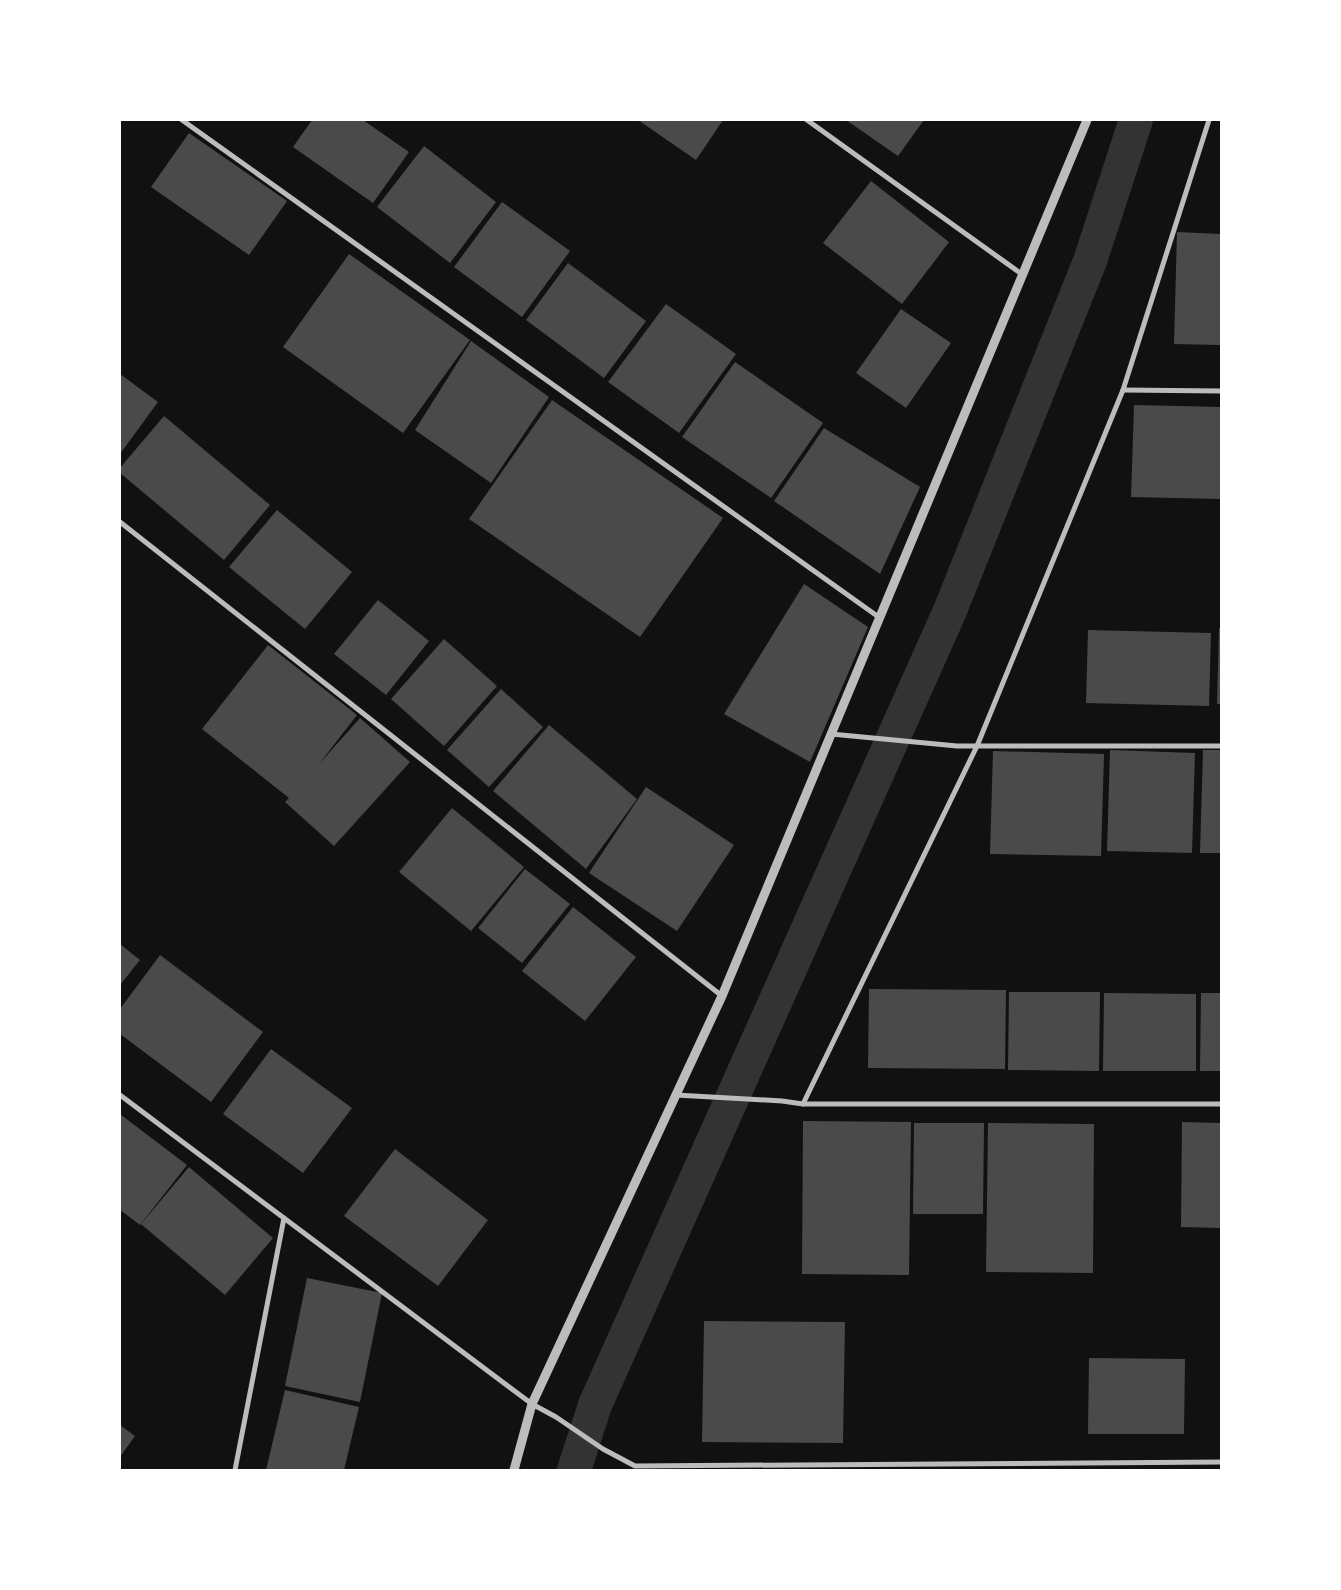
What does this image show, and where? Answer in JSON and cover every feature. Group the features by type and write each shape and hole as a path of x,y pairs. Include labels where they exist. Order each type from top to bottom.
{"street":[{"path":"182,120 880,618"},
{"path":"807,120 1023,276"},
{"path":"514,1470 532,1404 722,996 1023,276 1086,120"},
{"path":"803,1104 977,746 1122,390 1209,120"},
{"path":"1122,390 1221,391"},
{"path":"120,522 722,996"},
{"path":"831,734 957,746 1221,746"},
{"path":"120,1095 532,1404 556,1417 634,1468 1221,1462"},
{"path":"676,1095 782,1101 803,1104 1221,1104"},
{"path":"234,1470 284,1218"}],"building":[{"path":"312,120 363,120 409,152 373,203 293,147"},
{"path":"638,120 723,120 696,160"},
{"path":"846,120 924,120 898,156"},
{"path":"189,133 287,201 249,255 151,187"},
{"path":"424,146 496,202 450,263 377,207"},
{"path":"871,181 949,242 902,304 823,243"},
{"path":"502,202 570,251 522,317 454,267"},
{"path":"1177,232 1221,234 1221,345 1174,344"},
{"path":"349,254 470,340 403,433 283,347"},
{"path":"568,263 646,321 604,378 526,320"},
{"path":"666,304 736,354 679,433 608,382"},
{"path":"901,309 951,343 906,408 856,373"},
{"path":"471,341 549,397 491,483 415,430"},
{"path":"735,362 823,423 771,498 682,437"},
{"path":"120,374 158,402 120,454"},
{"path":"552,400 723,518 640,637 469,519"},
{"path":"1134,405 1221,407 1221,499 1131,497"},
{"path":"164,416 270,505 224,560 120,473 120,468"},
{"path":"824,428 920,487 880,574 774,501"},
{"path":"277,510 352,572 305,629 229,567"},
{"path":"804,584 868,627 810,762 724,714"},
{"path":"378,600 429,641 386,695 334,654"},
{"path":"1219,628 1221,628 1221,704 1217,704"},
{"path":"1088,630 1211,633 1209,706 1086,703"},
{"path":"444,639 497,686 444,746 391,699"},
{"path":"268,645 357,715 319,764 360,718 410,762 334,846 285,802 289,798 202,729"},
{"path":"501,689 543,727 489,787 447,750"},
{"path":"549,725 637,799 586,869 493,791"},
{"path":"1110,750 1195,753 1192,853 1107,851"},
{"path":"1203,750 1221,750 1221,853 1200,853"},
{"path":"993,751 1104,754 1101,856 990,854"},
{"path":"646,787 734,845 677,931 589,873"},
{"path":"452,808 524,867 471,931 399,872"},
{"path":"525,869 570,904 522,963 478,928"},
{"path":"573,907 636,957 585,1021 522,971"},
{"path":"120,944 140,960 120,985"},
{"path":"160,955 263,1032 211,1102 120,1034 120,1009"},
{"path":"869,989 1006,990 1005,1069 868,1068"},
{"path":"1009,992 1100,992 1099,1071 1008,1070"},
{"path":"1104,993 1196,994 1196,1071 1103,1071"},
{"path":"1201,993 1221,993 1221,1071 1200,1071"},
{"path":"271,1049 352,1108 303,1173 223,1114"},
{"path":"120,1114 187,1165 140,1225 120,1210"},
{"path":"803,1121 911,1122 909,1275 802,1274"},
{"path":"1182,1122 1221,1123 1221,1228 1181,1227"},
{"path":"914,1123 984,1123 983,1214 913,1214"},
{"path":"988,1123 1094,1124 1093,1273 986,1272"},
{"path":"395,1149 488,1220 438,1286 344,1216"},
{"path":"189,1167 273,1238 225,1295 141,1224"},
{"path":"307,1278 382,1293 360,1402 285,1386"},
{"path":"704,1321 845,1322 843,1443 702,1442"},
{"path":"1089,1358 1185,1359 1184,1434 1088,1434"},
{"path":"285,1390 359,1407 344,1470 266,1470"},
{"path":"120,1425 135,1436 120,1457"}],"waterway":[{"path":"574,1470 595,1405 949,613 1090,261 1136,120"}]}
